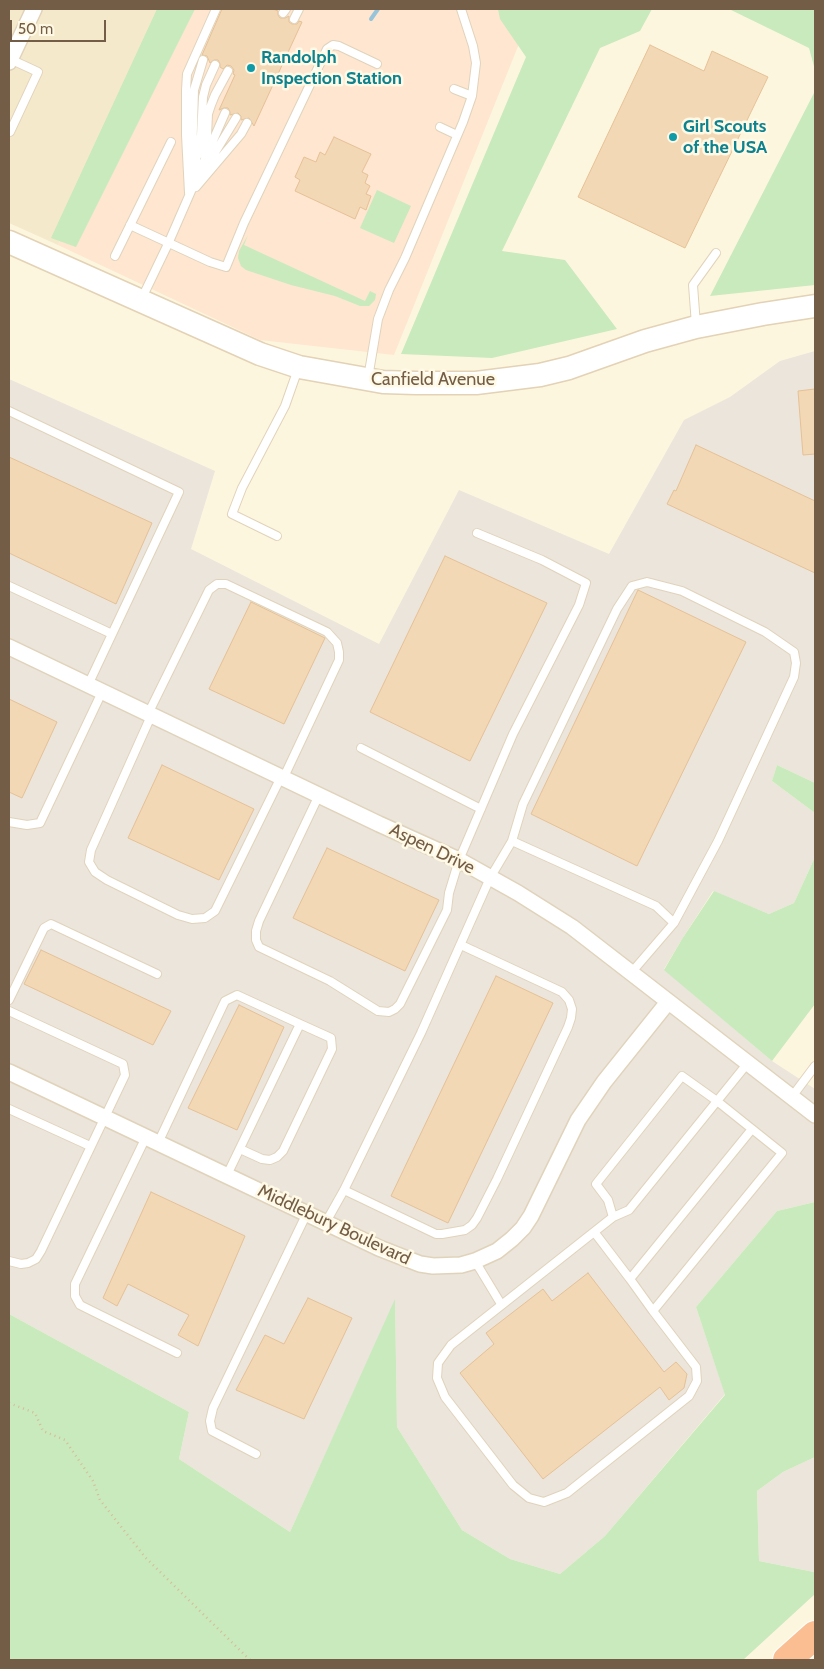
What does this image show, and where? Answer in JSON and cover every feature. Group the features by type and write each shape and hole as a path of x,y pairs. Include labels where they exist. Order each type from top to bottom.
{"highway":[{"path":"787,1660 815,1635"}],"street":[{"path":"10,61 34,9"},
{"name":"Canfield Avenue","path":"9,242 237,345 299,367 367,380 458,383 497,381 540,375 569,368 645,341 696,327 815,306"},
{"name":"Aspen Drive","path":"9,648 459,860 518,893 572,927 815,1115"},
{"name":"Middlebury Boulevard","path":"9,1072 380,1248 420,1264 445,1267 475,1261 497,1251 523,1228 531,1216 578,1120 604,1082 668,1002"}],"lane":[{"path":"190,194 186,135 187,74 216,9"},
{"path":"294,19 299,9"},
{"path":"367,380 378,320 389,290 402,264 472,96 476,63 473,46 460,9"},
{"path":"130,226 210,262 226,267 248,215 327,49 333,45 340,46 377,64"},
{"path":"190,194 194,90 203,60"},
{"path":"9,131 38,72 10,61"},
{"path":"190,194 201,136 203,97 206,85 216,65"},
{"path":"190,194 207,136 208,114 214,95 228,71"},
{"path":"454,89 472,96"},
{"path":"140,302 168,244 225,113"},
{"path":"190,194 236,118"},
{"path":"190,194 241,134 248,123"},
{"path":"440,127 457,135"},
{"path":"115,256 170,142"},
{"path":"696,327 693,285 716,253"},
{"path":"277,536 232,514 242,488 285,406 299,367"},
{"path":"9,411 179,492 112,634 95,688 40,823 27,826 9,822"},
{"path":"319,795 260,921 256,931 256,940 258,946 330,981 378,1011 389,1012 400,1004 446,910 449,892 459,860 513,734 580,605 586,583 542,560 477,533"},
{"path":"326,1222 344,1190 421,1033 490,878 512,841 523,804 617,608 632,586 647,582 682,591 764,632 794,652 796,663 794,677 718,841 674,923 631,973"},
{"path":"222,583 234,588 327,632 338,643 339,660 282,778 215,911 205,918 192,919 178,915 107,880 95,872 89,862 91,850 149,715 209,590 217,584 222,583"},
{"path":"9,586 112,634"},
{"path":"361,748 481,809"},
{"path":"512,841 656,906 674,923"},
{"path":"9,1000 44,928 51,924 157,974"},
{"path":"344,1190 436,1234 442,1234 465,1230 472,1224 497,1179 568,1027 572,1009 569,1000 562,992 461,944"},
{"path":"177,1353 80,1305 75,1296 75,1284 225,1001 238,995 331,1038 332,1049 283,1151 277,1157 270,1160 262,1159 240,1149"},
{"path":"9,1011 123,1064 125,1075 41,1251 28,1264 9,1261"},
{"path":"227,1175 300,1024"},
{"path":"595,1233 696,1367 696,1381 690,1396 566,1493 544,1502 529,1498 513,1485 445,1397 437,1378 438,1363 451,1345 501,1304 613,1218 629,1210 747,1064"},
{"path":"791,1098 815,1066"},
{"path":"613,1218 608,1200 596,1184 682,1076 717,1101 782,1153 654,1311"},
{"path":"9,1109 90,1146"},
{"path":"630,1279 752,1129"},
{"path":"256,1454 212,1431 210,1421 213,1408 307,1213"},
{"path":"475,1261 501,1304"}],"path":[{"path":"9,1403 35,1413 43,1431 65,1440 93,1481 100,1500 139,1550 250,1660"}],"shaded area":[{"path":"9,9 170,9 58,245 9,223"},
{"path":"170,9 533,9 394,355 260,340 58,245"},
{"path":"815,351 815,783 777,765 772,781 815,813 815,857 794,903 769,914 713,891 664,969 772,1061 815,1089 815,1202 777,1211 696,1307 725,1394 605,1536 560,1574 510,1559 462,1530 397,1427 395,1301 290,1532 179,1459 189,1412 9,1314 9,379 215,471 191,549 379,644 459,490 609,554 684,420 730,397 780,361"},
{"path":"815,1457 814,1572 759,1561 757,1491 783,1472"}],"green space":[{"path":"157,9 195,9 76,247 51,238"},
{"path":"498,9 652,9 640,31 600,48 502,251 565,260 617,329 492,358 401,354 526,57 500,19"},
{"path":"729,9 815,9 815,70 809,48"},
{"path":"815,91 815,285 710,296"},
{"path":"377,190 411,206 394,243 360,228"},
{"path":"248,235 244,245 365,301 370,291 376,294 375,300 369,306 360,306 335,296 291,285 246,270 241,266 238,258 239,251"},
{"path":"777,765 815,783 815,813 772,781"},
{"path":"815,857 815,1004 772,1061 664,970 714,891 769,914 794,903"},
{"path":"815,1202 815,1457 783,1472 757,1491 759,1561 814,1572 815,1570 815,1594 743,1660 9,1660 9,1314 189,1412 179,1459 290,1532 395,1299 397,1427 462,1530 510,1559 560,1574 605,1536 725,1395 696,1307 777,1211"}],"building":[{"name":"Randolph Inspection Station","path":"222,9 273,9 278,11 280,18 289,16 289,22 292,24 297,24 299,21 302,22 254,126 249,118 241,120 241,116 238,113 230,115 228,108 219,110 235,75 233,74 234,70 231,66 227,65 223,69 220,67 218,60 210,63 207,56 202,55"},
{"name":"Girl Scouts of the USA","path":"650,45 704,71 712,51 768,77 685,248 578,197"},
{"path":"334,137 371,154 362,172 368,175 365,183 370,186 366,194 371,196 366,210 360,207 355,219 295,191 300,180 295,177 304,157 316,162 320,152 325,155"},
{"path":"815,389 815,454 803,455 798,391"},
{"path":"696,445 815,501 815,573 667,504 674,490 676,491"},
{"path":"9,457 152,523 116,604 9,553"},
{"path":"445,556 547,603 470,761 370,712"},
{"path":"638,590 746,642 637,866 531,814"},
{"path":"251,602 325,638 284,724 209,689"},
{"path":"9,699 57,722 22,798 9,792"},
{"path":"162,765 254,809 219,880 128,838"},
{"path":"327,848 439,900 405,971 293,918"},
{"path":"41,950 171,1011 153,1045 24,984"},
{"path":"496,976 553,1003 448,1223 391,1196"},
{"path":"239,1005 284,1027 237,1130 188,1108"},
{"path":"151,1192 245,1236 198,1346 178,1335 189,1315 128,1284 117,1306 103,1298"},
{"path":"588,1273 664,1372 676,1362 687,1374 684,1388 669,1400 660,1387 543,1479 460,1373 494,1344 486,1333 543,1289 552,1301"},
{"path":"308,1298 352,1318 304,1419 236,1390 265,1335 284,1344"}],"waterway":[{"path":"371,19 378,9"}],"place":[{"name":"Randolph Inspection Station","path":"251,68"},
{"name":"Girl Scouts of the USA","path":"673,137"}]}
